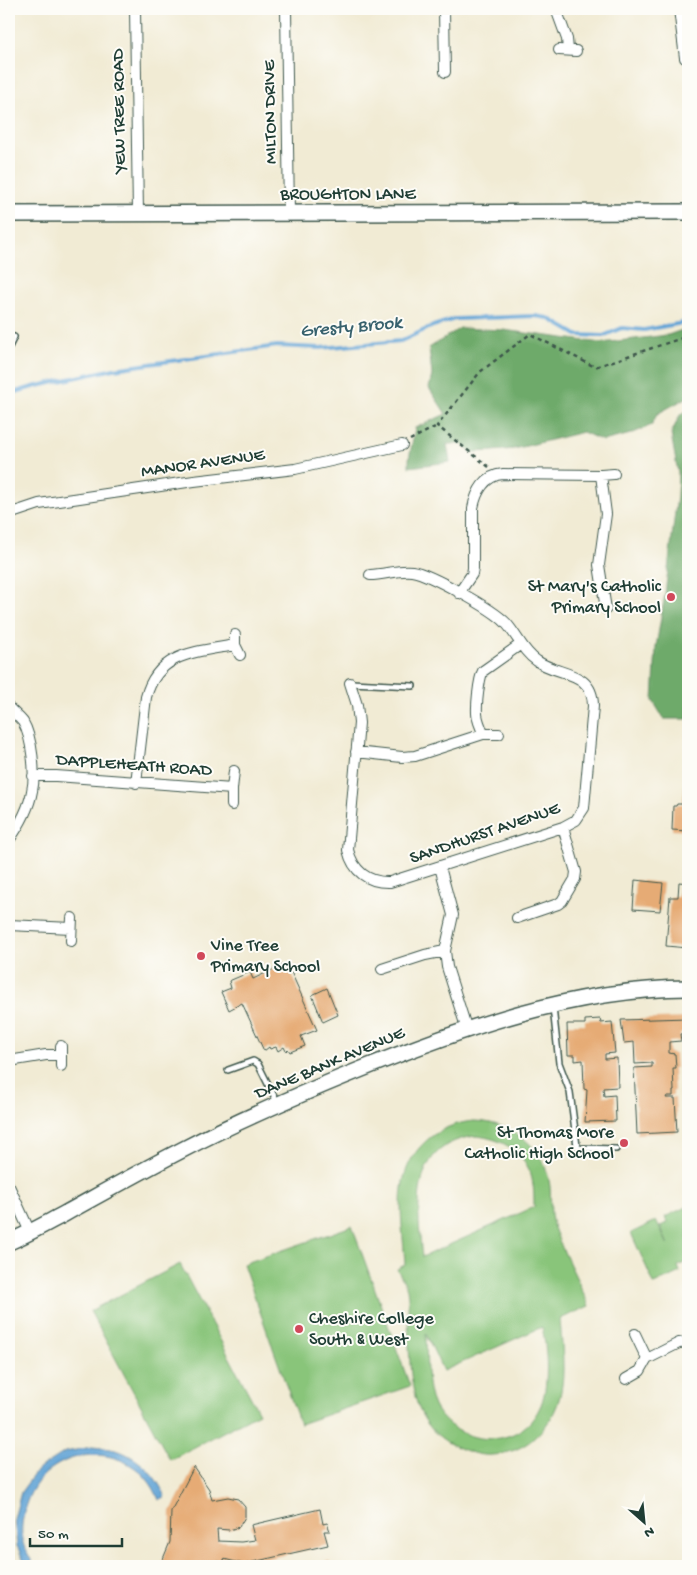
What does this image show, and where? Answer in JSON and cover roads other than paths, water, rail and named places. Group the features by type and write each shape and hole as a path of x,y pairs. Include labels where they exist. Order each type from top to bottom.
{"street":[{"name":"YEW TREE ROAD","path":"135,9 138,214"},
{"name":"MILTON DRIVE","path":"286,9 289,214"},
{"path":"444,9 445,72"},
{"path":"556,9 567,39 567,50"},
{"path":"679,9 683,58"},
{"name":"BROUGHTON LANE","path":"9,214 688,212"},
{"name":"MANOR AVENUE","path":"9,514 39,504 194,481 295,469 402,445"},
{"path":"459,593 472,574 473,508 475,499 487,481 498,474 614,474"},
{"path":"601,475 606,514 599,565 606,609"},
{"name":"SANDHURST AVENUE","path":"350,683 358,715 348,850 352,864 363,876 381,883 390,882 440,867 563,827 576,820 584,808 593,700 589,689 582,681 571,674 541,664 531,657 501,618 427,575 407,571 370,575"},
{"path":"483,734 477,718 480,677 483,671 521,644"},
{"path":"136,782 146,697 156,674 179,656 237,645"},
{"path":"9,708 22,722 29,736 33,776 33,789 30,801 21,821 9,840"},
{"path":"356,752 402,757 415,756 483,734 499,734"},
{"name":"DAPPLEHEATH ROAD","path":"232,805 234,770"},
{"name":"DAPPLEHEATH ROAD","path":"33,776 232,789"},
{"path":"517,918 558,904 562,901 575,879 574,863 563,827"},
{"path":"440,867 453,914 445,951 447,967 467,1030"},
{"path":"9,925 71,923 71,941"},
{"path":"382,969 425,954 445,951"},
{"name":"DANE BANK AVENUE","path":"9,1242 184,1149 278,1105 387,1059 467,1030 552,1004 625,992 688,988"},
{"path":"9,1061 46,1055 61,1056"},
{"path":"9,1186 30,1232"},
{"path":"634,1334 647,1359"},
{"path":"626,1379 640,1371 647,1359 679,1343 688,1342"}],"lane":[{"path":"9,347 14,337"},
{"path":"350,683 413,686"},
{"path":"552,1004 560,1063 570,1092 577,1146 579,1148 616,1149"},
{"path":"228,1070 253,1061 258,1064 278,1105"}],"water":[{"path":"92,1447 116,1450 134,1458 152,1475 165,1496 159,1500 147,1479 130,1465 110,1457 89,1455 68,1460 50,1470 35,1486 25,1508 22,1537 25,1549 34,1566 26,1566 17,1546 14,1519 21,1492 37,1470 65,1452"}],"waterway":[{"name":"Gresty Brook","path":"9,394 114,369 277,346 320,348 401,341 433,326 455,319 535,316 548,318 577,335 603,336 622,328 644,330 688,322"}],"place":[{"name":"St Mary's Catholic Primary School","path":"671,597"},
{"name":"Vine Tree Primary School","path":"201,956"},
{"name":"St Thomas More Catholic High School","path":"624,1143"},
{"name":"Cheshire College South & West","path":"299,1329"}]}
